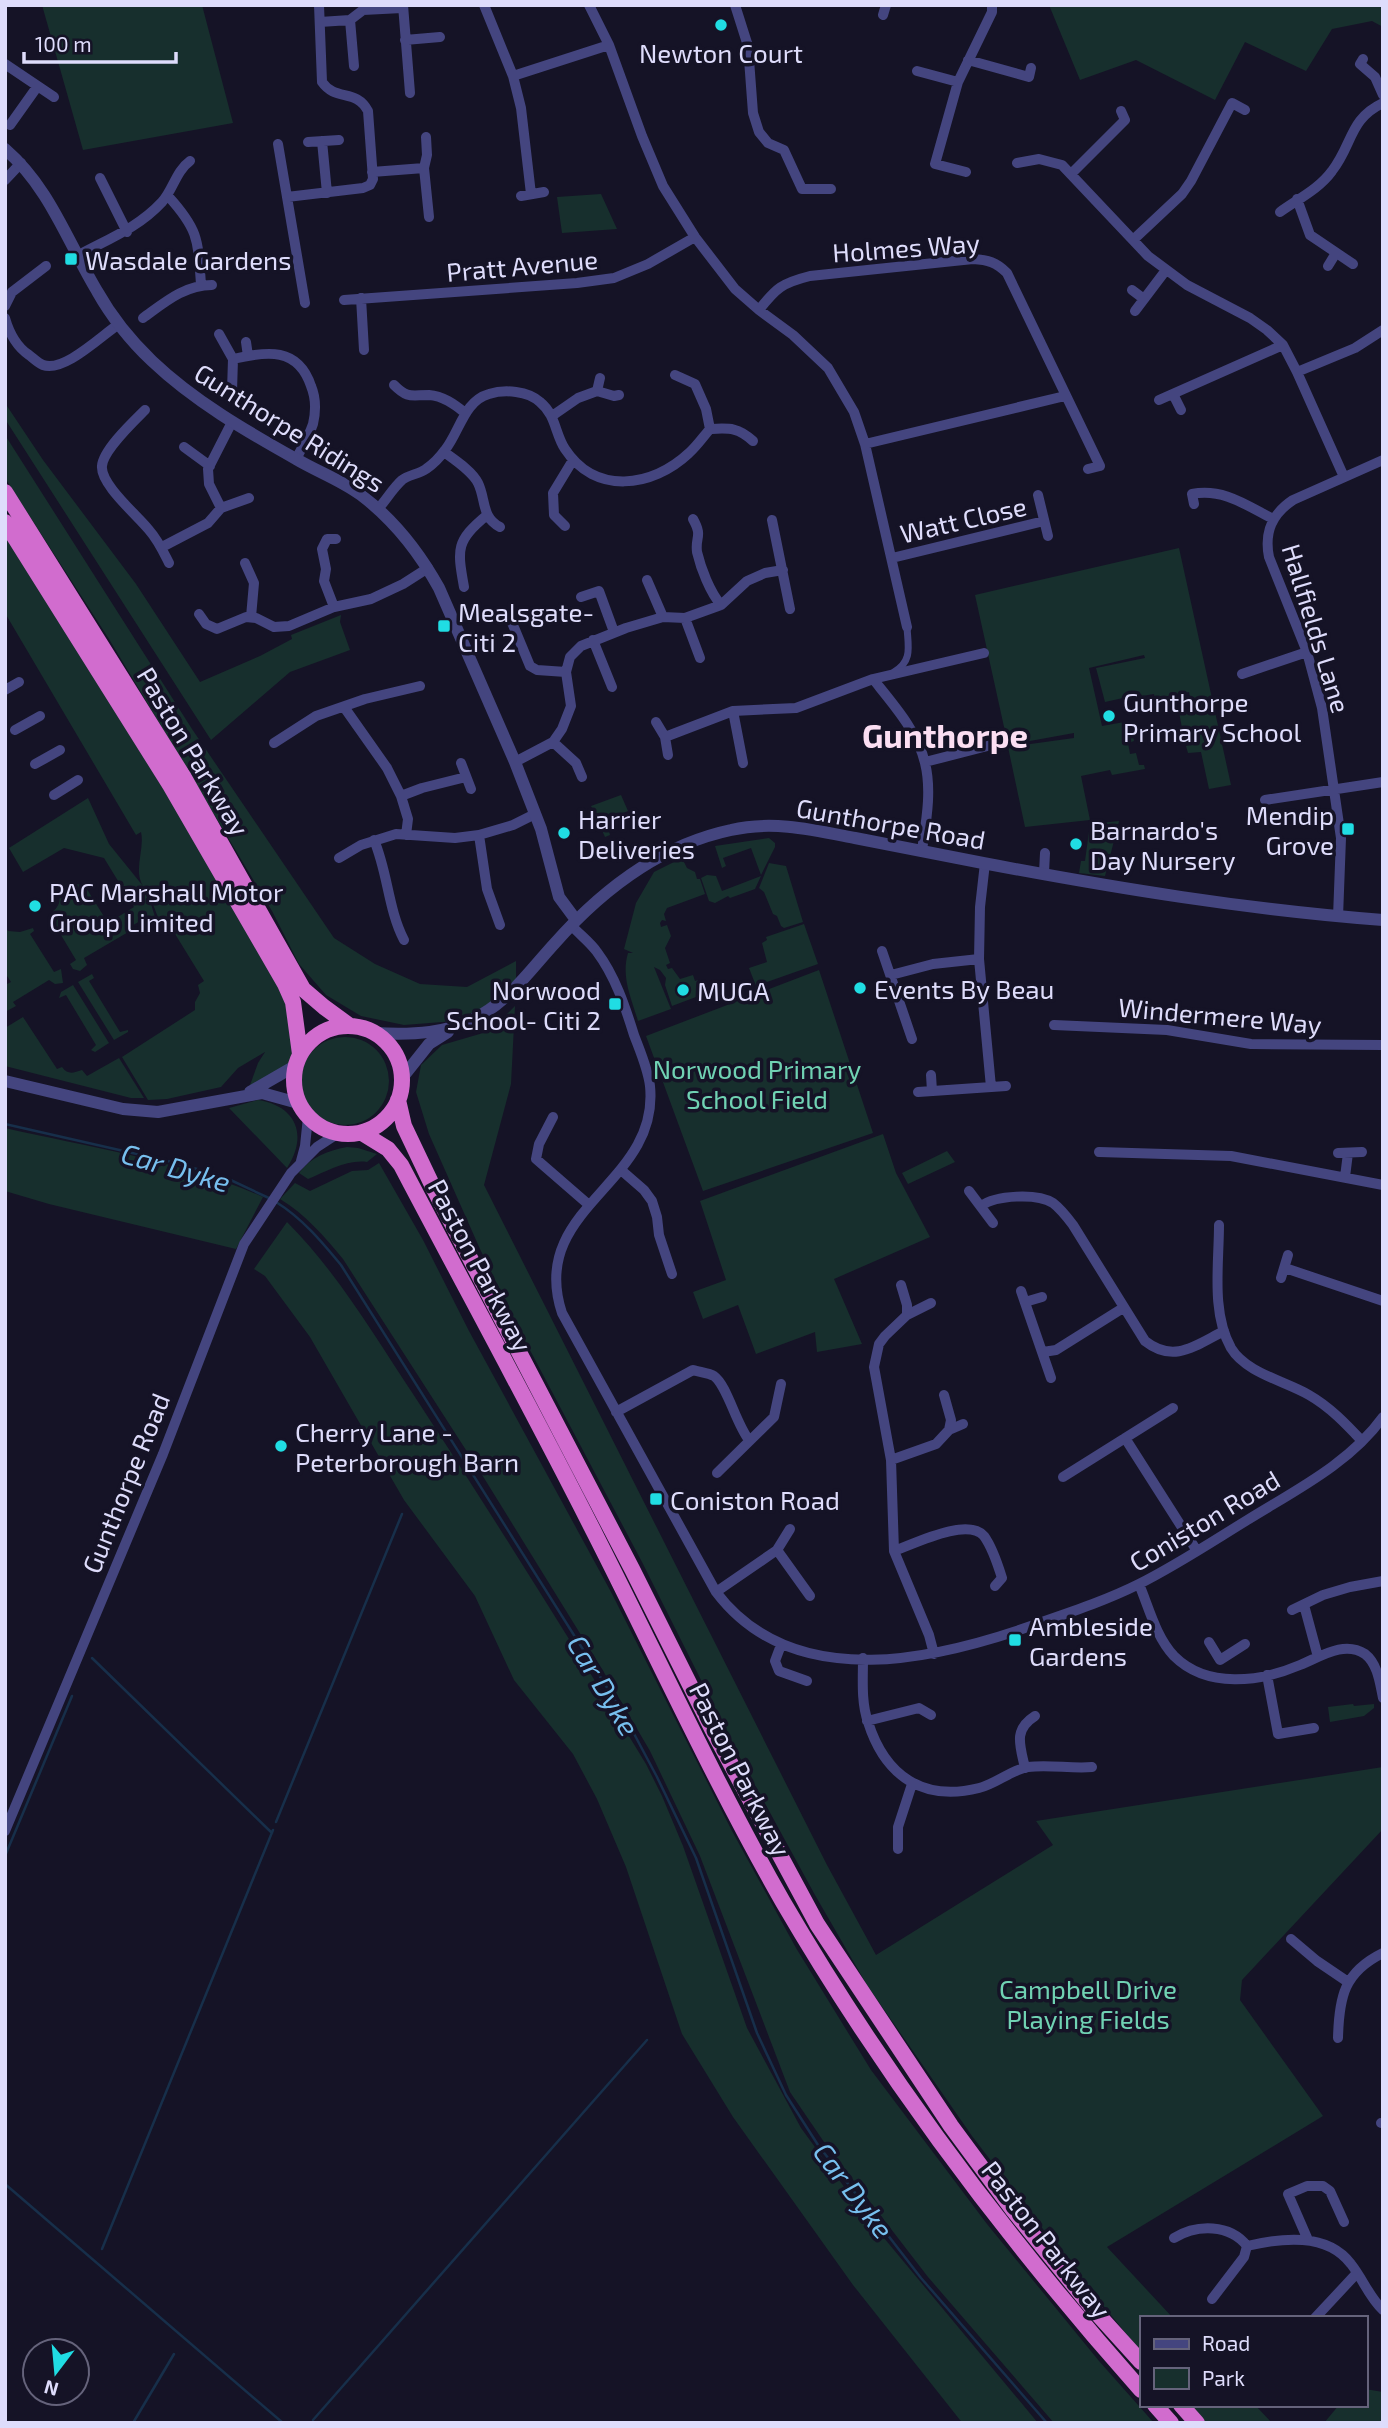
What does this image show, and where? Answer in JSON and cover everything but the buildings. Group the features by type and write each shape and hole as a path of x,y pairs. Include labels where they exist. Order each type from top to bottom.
{"highway":[{"name":"Paston Parkway","path":"5,492 183,776 303,989 350,1026"},
{"name":"Paston Parkway","path":"5,522 170,785 285,984 293,1002 297,1060"},
{"path":"350,1026 375,1033 394,1052 402,1078 394,1110 380,1124 362,1133 337,1134 307,1117 298,1102 293,1085 297,1060 317,1035 333,1028 350,1026"},
{"name":"Paston Parkway","path":"398,1100 404,1126 434,1189 632,1569 712,1729 817,1924 959,2137 1013,2210 1093,2309 1140,2361"},
{"name":"Paston Parkway","path":"362,1133 388,1149 401,1165 596,1535 729,1801 783,1902 837,1989 928,2124 993,2213 1081,2322 1140,2389"},
{"path":"1157,2407 1171,2423"},
{"path":"1183,2407 1197,2423"}],"street":[{"path":"287,197 327,192 353,195 370,185 372,172 368,111 363,102 355,96 336,94 327,90 322,82 319,5"},
{"path":"484,5 513,76 520,108 526,195 544,192"},
{"path":"589,5 608,45 663,186 695,237 735,289 793,335 828,368 854,412 866,444 907,627 909,655 901,669 890,675"},
{"path":"735,5 748,47 753,113 759,132 768,143 782,147 802,189 831,189"},
{"path":"966,172 935,164 958,82 992,12 992,5"},
{"path":"320,22 349,20 363,10 402,6 410,93"},
{"path":"349,20 354,66"},
{"path":"405,40 440,37"},
{"path":"513,76 608,45"},
{"path":"1363,59 1360,64 1375,77 1383,95"},
{"path":"968,60 1029,77 1031,68"},
{"path":"5,64 54,97"},
{"path":"917,71 958,82"},
{"path":"10,125 37,87"},
{"path":"1132,240 1182,194 1232,103 1245,110"},
{"path":"1280,212 1333,171 1362,116 1383,103"},
{"path":"1072,173 1125,120 1121,111"},
{"path":"426,137 427,155 424,168 429,217"},
{"path":"308,142 339,140"},
{"path":"322,141 327,192"},
{"path":"278,144 305,303"},
{"name":"Gunthorpe Ridings","path":"5,149 21,163 44,193 97,292 119,324 150,359 177,383 232,422 353,490 378,509 402,533 428,568 515,762 535,814 559,897 573,922"},
{"path":"1017,163 1028,160 1050,161 1062,165 1148,256 1203,295 1250,318 1283,345 1344,477"},
{"path":"78,256 128,232 145,220 168,196 183,166 190,161"},
{"path":"5,180 21,163"},
{"path":"372,172 424,168"},
{"path":"100,178 128,232"},
{"path":"142,318 177,293 206,285 195,233 189,219 168,196"},
{"path":"1297,199 1310,235 1353,264"},
{"name":"Pratt Avenue","path":"344,300 614,278 649,264 695,237"},
{"path":"1328,266 1336,253"},
{"name":"Holmes Way","path":"759,310 786,282 810,276 973,259 988,260 999,265 1007,273 1100,466 1088,469"},
{"path":"5,306 12,292 46,266"},
{"path":"1135,311 1166,270"},
{"path":"1132,290 1144,299"},
{"path":"360,298 364,350"},
{"path":"5,318 8,328 23,351 44,366 59,365 70,359 119,324"},
{"path":"1297,372 1355,348 1383,330"},
{"path":"219,334 233,359 232,391"},
{"path":"246,342 248,356"},
{"path":"1159,400 1283,345"},
{"path":"233,359 269,353 283,355 297,361 307,373 316,410 313,424 296,459"},
{"path":"675,375 695,384 706,409 710,429"},
{"path":"597,391 600,378"},
{"path":"394,384 403,394 441,398 464,412"},
{"path":"552,416 578,398 597,391 619,395"},
{"path":"378,509 402,480 426,469 444,452 462,424 464,412 486,394 512,392 527,395 540,402 552,416 563,446 573,460 598,478 618,483 639,481 671,467 690,453 710,429"},
{"path":"1174,394 1181,410"},
{"path":"866,444 1065,396"},
{"path":"145,410 108,452 102,464 103,477 162,547 169,563"},
{"path":"221,508 207,477 232,422"},
{"path":"710,429 743,431 753,441"},
{"path":"184,447 210,466"},
{"path":"444,452 478,482 487,515 492,523 500,527"},
{"path":"565,526 554,515 553,493 573,460"},
{"name":"Hallfields Lane","path":"1338,917 1341,838 1322,708 1307,652 1269,557 1267,545 1273,519 1283,507 1383,460"},
{"path":"1194,504 1192,494 1213,491 1273,519"},
{"name":"Watt Close","path":"1038,495 1048,536"},
{"path":"162,547 208,523 221,508 249,498"},
{"path":"464,587 459,559 462,543 467,532 487,515"},
{"path":"693,519 700,531 697,549 702,566 721,605"},
{"path":"772,520 790,609"},
{"name":"Watt Close","path":"892,558 1044,521"},
{"path":"334,607 325,586 326,569 322,554 323,544 327,539 336,538"},
{"path":"245,563 254,583 251,617"},
{"path":"199,614 206,624 217,629 251,617 274,627 289,626 334,607 371,599 403,584 428,568"},
{"path":"515,762 553,742 568,719 572,706 566,672 570,657 581,646 614,632 663,617 685,618 721,605 747,581 765,573 783,570"},
{"path":"647,580 663,617"},
{"path":"581,597 599,591 614,632"},
{"path":"508,613 530,666 537,670 566,672"},
{"path":"685,618 701,657"},
{"path":"593,640 612,687"},
{"path":"1242,674 1307,652"},
{"path":"665,737 733,711 787,710 820,701 873,679 984,653"},
{"path":"873,679 898,710 925,762 928,814 922,850"},
{"path":"5,690 19,682"},
{"path":"274,743 308,719 365,699 420,686"},
{"path":"344,707 387,768 401,796 408,819 406,835"},
{"path":"733,711 743,763"},
{"path":"15,730 40,716"},
{"path":"656,722 665,737 668,755"},
{"path":"925,762 1003,741"},
{"path":"553,742 576,763 582,777"},
{"path":"35,764 60,750"},
{"path":"461,763 471,789"},
{"path":"401,796 467,777"},
{"path":"54,795 78,780"},
{"path":"1265,800 1383,782"},
{"path":"339,858 374,840 396,834 455,838 479,835 513,825 535,814"},
{"name":"Gunthorpe Road","path":"402,1078 429,1044 457,1026 482,1015 519,985 573,922 617,883 634,871 685,845 730,830 773,825 809,829 985,863 1187,897 1338,917 1383,920"},
{"path":"479,835 487,889 500,925"},
{"path":"374,840 387,881 394,920 404,940"},
{"path":"1044,873 1045,853"},
{"path":"985,863 980,907 979,959 991,1087"},
{"name":"Coniston Road","path":"573,922 609,971 634,1032 650,1085 648,1121 642,1138 621,1170 573,1223 560,1248 556,1266 557,1300 716,1592 729,1610 744,1623 781,1645 828,1658 898,1658 934,1654 989,1642 1086,1607 1139,1584 1197,1551 1324,1471 1362,1441 1383,1417"},
{"path":"882,951 912,1039"},
{"path":"891,975 933,964 979,959"},
{"name":"Windermere Way","path":"1054,1025 1167,1030 1251,1044 1383,1045"},
{"name":"Gunthorpe Road","path":"375,1033 412,1035 457,1026"},
{"path":"244,1095 297,1060"},
{"path":"931,1075 932,1091"},
{"path":"5,1081 122,1110 158,1112 262,1093 298,1102"},
{"path":"918,1092 1006,1086"},
{"name":"Gunthorpe Road","path":"301,1161 307,1117"},
{"path":"553,1117 539,1144 536,1159 589,1205"},
{"name":"Gunthorpe Road","path":"5,1831 163,1454 244,1244 281,1186 301,1161 337,1134"},
{"path":"1099,1152 1231,1156 1383,1185"},
{"path":"1345,1177 1343,1153 1362,1153"},
{"path":"621,1170 644,1189 652,1201 671,1274"},
{"path":"969,1191 993,1223"},
{"path":"981,1206 989,1200 1000,1198 1040,1199 1051,1202 1073,1224 1145,1341 1164,1352 1182,1351 1224,1331"},
{"path":"1219,1225 1219,1300 1224,1331 1232,1349 1240,1359 1325,1405 1362,1441"},
{"path":"1289,1255 1283,1273 1383,1301"},
{"path":"901,1285 907,1315"},
{"path":"1042,1297 1023,1297 1051,1378"},
{"path":"931,1303 907,1315 879,1344 874,1367 891,1460 894,1551 929,1635 934,1654"},
{"path":"1043,1352 1056,1350 1123,1308"},
{"path":"616,1412 693,1370 714,1376 724,1389 740,1429 750,1440"},
{"path":"717,1473 774,1417 781,1384"},
{"path":"944,1395 951,1420 949,1430"},
{"path":"1063,1477 1173,1408"},
{"path":"891,1460 936,1444 949,1430 963,1424"},
{"path":"1125,1438 1197,1551"},
{"path":"894,1551 960,1528 972,1529 983,1535 1000,1571 1002,1578 995,1586"},
{"path":"716,1592 777,1550 790,1529"},
{"path":"777,1550 810,1596"},
{"path":"1292,1610 1341,1590 1383,1581"},
{"path":"1139,1584 1161,1640 1190,1669 1217,1679 1232,1680 1267,1675 1298,1666 1337,1649 1352,1649 1366,1655 1374,1665 1383,1698"},
{"path":"1304,1605 1318,1657"},
{"path":"1209,1642 1220,1660 1217,1679"},
{"path":"1220,1660 1245,1644"},
{"path":"781,1645 775,1661 779,1671 807,1681"},
{"path":"863,1658 863,1692 867,1721 888,1760 912,1784 926,1790 960,1791 980,1788 1025,1768 1092,1767"},
{"path":"1267,1675 1278,1734 1314,1728"},
{"path":"867,1721 919,1707 931,1714"},
{"path":"1025,1768 1020,1737 1025,1722 1035,1716"},
{"path":"898,1849 898,1827 912,1784"},
{"path":"1291,1940 1348,1982"},
{"path":"1338,2038 1339,2011 1348,1982 1361,1966 1383,1953"},
{"path":"1308,2240 1288,2194 1296,2189 1323,2186 1329,2191 1344,2222"},
{"path":"1174,2238 1186,2231 1217,2229 1240,2236 1247,2246"},
{"path":"1247,2246 1273,2240 1308,2240 1335,2251 1350,2262 1374,2302 1383,2310"},
{"path":"1212,2299 1244,2257 1247,2246"},
{"path":"1317,2316 1357,2273"}],"green space":[{"path":"42,5 202,5 233,123 83,150"},
{"path":"1049,5 1383,5 1383,27 1372,21 1332,29 1306,71 1245,42 1215,100 1136,60 1080,80"},
{"path":"601,194 617,229 562,233 557,197"},
{"path":"5,403 43,460 136,584 200,682 260,656 292,639 291,635 341,615 340,622 350,650 290,672 211,740 5,419"},
{"path":"5,435 192,729 334,938 375,964 420,984 467,987 516,961 516,982 484,1007 455,1021 404,1025 361,1016 326,995 299,964 272,911 109,639 5,478"},
{"path":"5,533 221,882 286,996 294,1051 291,1064 249,1088 265,1052 238,1068 221,1087 167,1099 148,1100 122,1057 195,1010 195,1002 200,993 198,985 204,981 172,929 165,932 148,894 155,917 148,928 142,920 128,928 130,931 84,958 87,965 80,971 73,969 70,964 76,960 49,915 59,903 57,888 69,882 85,886 108,923 134,907 104,858 64,848 23,872 9,848 88,798 109,844 143,886 139,873 141,832 136,835 5,613"},
{"name":"Gunthorpe Primary School","path":"1179,548 1231,785 1209,789 1201,752 1188,753 1186,746 1192,744 1189,727 1182,728 1179,712 1195,708 1189,692 1155,699 1154,694 1141,694 1105,702 1096,668 1145,658 1144,655 1089,668 1102,726 1130,721 1134,741 1128,743 1130,754 1136,753 1139,765 1144,765 1145,769 1112,775 1110,770 1081,776 1090,820 1025,827 1008,747 1074,738 1074,733 1008,745 975,595"},
{"path":"621,795 628,811 606,821 610,835 605,837 591,806"},
{"path":"1119,821 1105,876 1079,873 1081,861 1085,861 1090,824"},
{"path":"769,838 775,843 775,847 761,875 751,848 723,858 726,866 722,868 715,846"},
{"path":"682,858 687,868 695,872 697,879 700,879 705,894 667,908 664,914 666,921 662,920 660,923 661,927 667,925 671,936 665,948 670,963 666,965 668,969 672,968 680,979 693,975 704,994 672,1006 665,985 666,978 654,967 671,1009 638,1021 626,970 628,953 633,953 624,949 636,903 654,872"},
{"path":"769,863 786,866 803,922 784,928 773,914 764,892 759,888"},
{"path":"707,875 716,876 722,891 761,876 755,889 730,898 728,896 715,903 709,901 701,878"},
{"path":"804,924 818,964 756,986 749,968 767,962 762,943 767,940 766,937"},
{"path":"5,926 8,931 20,932 33,928 34,931 30,934 54,972 61,969 63,983 55,984 49,980 13,1002 16,1006 5,1012 5,985 11,982 5,973"},
{"name":"Norwood Primary School Field","path":"819,970 873,1133 703,1191 646,1036"},
{"path":"92,974 94,978 89,981 120,1032 128,1030 114,1040 78,982"},
{"path":"73,985 109,1043 95,1052 91,1050 96,1045 66,995 59,998 61,992"},
{"name":"Campbell Drive Playing Fields","path":"515,1006 511,1084 484,1185 827,1865 876,1955 1053,1845 1036,1821 1383,1767 1383,1829 1242,1980 1240,2000 1323,2116 1107,2247 1171,2316 1140,2316 1140,2351 972,2136 867,1985 739,1756 642,1562 522,1335 429,1134 416,1092 421,1065 442,1045 490,1031"},
{"path":"23,1017 57,1069 62,1067 71,1073 82,1070 87,1076 119,1058 144,1098 131,1098 5,1066 5,1028"},
{"path":"336,1037 354,1037 370,1044 382,1056 389,1072 389,1090 382,1106 370,1118 354,1125 336,1125 320,1118 308,1106 301,1090 301,1072 308,1056 320,1044"},
{"path":"258,1100 282,1109 295,1124 297,1145 287,1168 229,1108"},
{"path":"5,1128 169,1165 202,1174 263,1197 236,1249 49,1204 5,1191"},
{"path":"883,1134 896,1173 930,1237 834,1279 862,1344 817,1352 815,1332 756,1354 738,1305 703,1319 693,1292 726,1280 700,1201"},
{"path":"347,1147 377,1154 367,1162 344,1164 308,1179 299,1173 320,1156"},
{"path":"947,1151 955,1162 908,1184 902,1173"},
{"path":"379,1163 611,1592 732,1831 796,1948 871,2070 987,2224 1099,2361 1154,2423 1054,2423 928,2277 824,2142 790,2092 700,1856 650,1751 484,1478 343,1259 322,1234 280,1199 295,1183 310,1191 352,1171 368,1170"},
{"path":"287,1222 323,1262 370,1329 503,1534 646,1764 683,1846 747,2028 801,2128 864,2214 1038,2423 963,2423 960,2420 853,2285 733,2117 682,2034 626,1867 597,1799 573,1754 514,1680 475,1596 404,1500 310,1337 265,1276 254,1269"},
{"path":"1374,1704 1374,1708 1364,1716 1330,1722 1328,1707"},
{"path":"1367,2389 1383,2392 1383,2423 1324,2423 1337,2407 1367,2407"},
{"path":"1191,2407 1257,2407 1272,2423 1206,2423"}],"waterway":[{"name":"Car Dyke","path":"5,1124 222,1176 271,1199"},
{"name":"Car Dyke","path":"276,1202 303,1223 341,1265 623,1713 696,1858 757,2033 786,2095 818,2145 921,2278 1047,2423"},
{"path":"276,1822 402,1514"},
{"path":"92,1658 272,1833"},
{"path":"5,1856 72,1696"},
{"path":"102,2249 273,1830"},
{"path":"313,2420 647,2040"},
{"path":"5,2184 283,2423"},
{"path":"133,2423 174,2354"}],"place":[{"name":"Newton Court","path":"721,25"},
{"name":"Wasdale Gardens","path":"71,259"},
{"name":"Mealsgate- Citi 2","path":"444,626"},
{"name":"Gunthorpe Primary School","path":"1109,716"},
{"name":"Mendip Grove","path":"1348,829"},
{"name":"Harrier Deliveries","path":"564,833"},
{"name":"Barnardo's Day Nursery","path":"1076,844"},
{"name":"PAC Marshall Motor Group Limited","path":"35,906"},
{"name":"Events By Beau","path":"860,988"},
{"name":"MUGA","path":"683,990"},
{"name":"Norwood School- Citi 2","path":"615,1004"},
{"name":"Cherry Lane - Peterborough Barn","path":"281,1446"},
{"name":"Coniston Road","path":"656,1499"},
{"name":"Ambleside Gardens","path":"1015,1640"}],"district":[{"name":"Gunthorpe","path":"945,735"}]}
